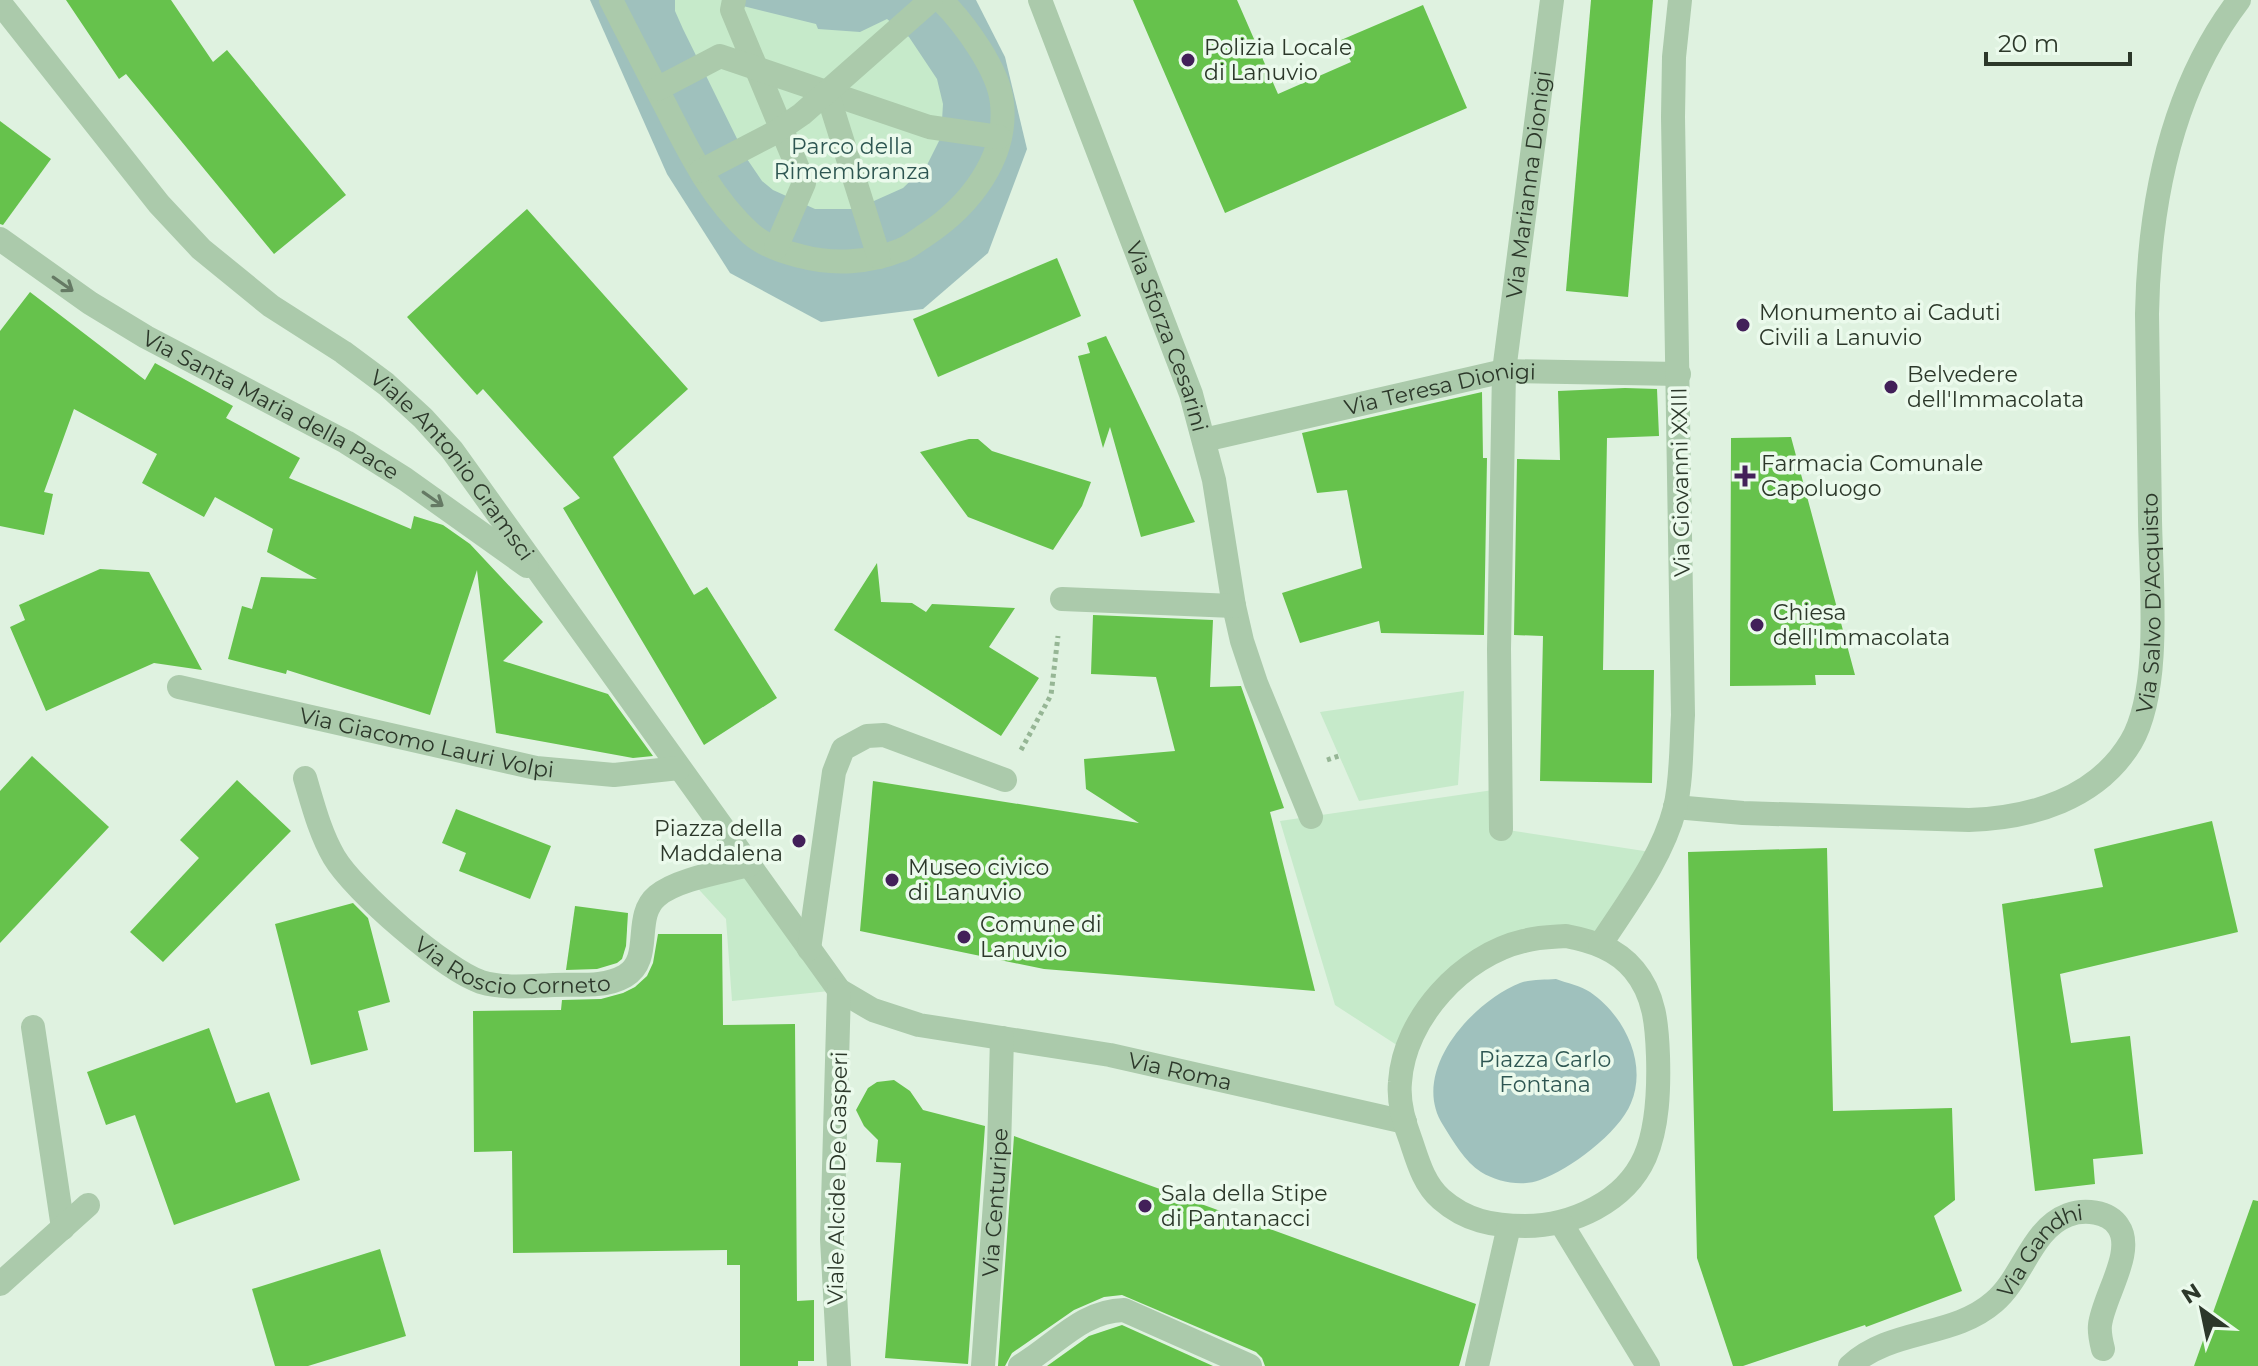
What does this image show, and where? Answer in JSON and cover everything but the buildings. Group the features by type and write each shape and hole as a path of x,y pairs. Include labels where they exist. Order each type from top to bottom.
{"street":[{"path":"611,0 720,203 753,236 776,248 825,263 879,257 904,250 950,219 974,193 991,161 999,137 1002,103 993,71 954,12 941,0"},
{"path":"734,0 732,10 804,183 776,248"},
{"path":"701,171 782,129 931,0"},
{"name":"Via Sforza Cesarini","path":"1040,0 1175,350 1204,440 1222,521 1234,606 1256,683 1311,817"},
{"name":"Via Marianna Dionigi","path":"1501,829 1499,649 1504,371 1552,0"},
{"name":"Via Giovanni XXIII","path":"1600,945 1651,864 1675,807 1683,715 1673,87 1680,0"},
{"name":"Via Salvo D'Acquisto","path":"1675,807 1743,813 1969,820 2007,817 2043,810 2076,794 2108,770 2131,741 2146,694 2152,637 2147,314 2153,222 2167,156 2183,105 2213,41 2239,0"},
{"name":"Viale Antonio Gramsci","path":"0,3 154,198 187,235 244,286 343,352 405,400 466,468 839,990"},
{"path":"657,89 720,56 929,127 999,137"},
{"path":"827,92 879,257"},
{"name":"Via Santa Maria della Pace","path":"0,239 90,303 137,331 346,442 541,575"},
{"name":"Via Teresa Dionigi","path":"1204,440 1504,371 1679,374"},
{"path":"1062,599 1234,606"},
{"name":"Via Giacomo Lauri Volpi","path":"179,687 536,768 614,775 679,768"},
{"path":"809,949 834,772 843,749 867,736 884,735 1005,780"},
{"name":"Via Roscio Corneto","path":"305,778 329,848 356,885 450,965 468,976 495,985 602,984 623,978 638,963 645,911 658,895 679,884 749,865"},
{"path":"1566,936 1600,945 1632,967 1647,990 1654,1012 1657,1102 1644,1158 1628,1183 1603,1203 1561,1223 1509,1226 1483,1223 1458,1213 1436,1194 1421,1169 1405,1122 1399,1085 1406,1051 1427,1011 1455,978 1486,956 1523,941 1566,936"},
{"name":"Via Roma","path":"839,990 894,1019 1110,1055 1405,1122"},
{"name":"Viale Alcide De Gasperi","path":"839,990 832,1239 839,1366"},
{"path":"33,1027 63,1228"},
{"name":"Via Centuripe","path":"983,1366 999,1149 1002,1038"},
{"path":"0,1284 88,1205"},
{"name":"Via Gandhi","path":"1850,1366 1882,1345 1955,1325 1994,1303 2017,1276 2046,1230 2065,1216 2076,1213 2101,1213 2118,1224 2122,1234 2123,1252 2100,1325 2103,1349"},
{"path":"1561,1223 1648,1366"},
{"path":"1477,1366 1509,1226"},
{"path":"1020,1366 1038,1356 1085,1319 1106,1310 1124,1310 1250,1366"}],"path":[{"path":"1005,780 1051,695 1062,599"}],"green space":[{"name":"Parco della Rimembranza","path":"590,0 976,0 1005,57 1027,149 988,253 923,309 821,322 730,273 667,174"},
{"name":"Piazza Carlo Fontana","path":"1556,979 1590,992 1613,1013 1630,1041 1637,1072 1636,1088 1625,1115 1605,1138 1578,1159 1552,1175 1533,1182 1502,1181 1475,1168 1455,1144 1435,1104 1434,1083 1451,1041 1483,1006 1520,983"}],"shaded area":[{"path":"675,0 744,0 743,6 816,24 818,29 860,32 887,19 909,37 937,79 943,104 941,137 927,165 903,188 856,209 815,209 773,190 762,181 747,159 683,29 675,11"},
{"path":"1464,691 1458,785 1359,801 1320,712"},
{"name":"Piazza Carlo Fontana","path":"1500,789 1501,829 1657,853 1600,945 1584,939 1486,956 1406,1051 1335,1005 1280,821"},
{"name":"Piazza della Maddalena","path":"749,865 839,990 732,1001 726,919 691,881"}],"place":[{"name":"Polizia Locale di Lanuvio","path":"1188,60"},
{"name":"Monumento ai Caduti Civili a Lanuvio","path":"1743,325"},
{"name":"Belvedere dell'Immacolata","path":"1891,387"},
{"name":"Farmacia Comunale Capoluogo","path":"1745,476"},
{"name":"Chiesa dell'Immacolata","path":"1757,625"},
{"name":"Piazza della Maddalena","path":"799,841"},
{"name":"Museo civico di Lanuvio","path":"892,880"},
{"name":"Comune di Lanuvio","path":"964,937"},
{"name":"Sala della Stipe di Pantanacci","path":"1145,1206"}]}
